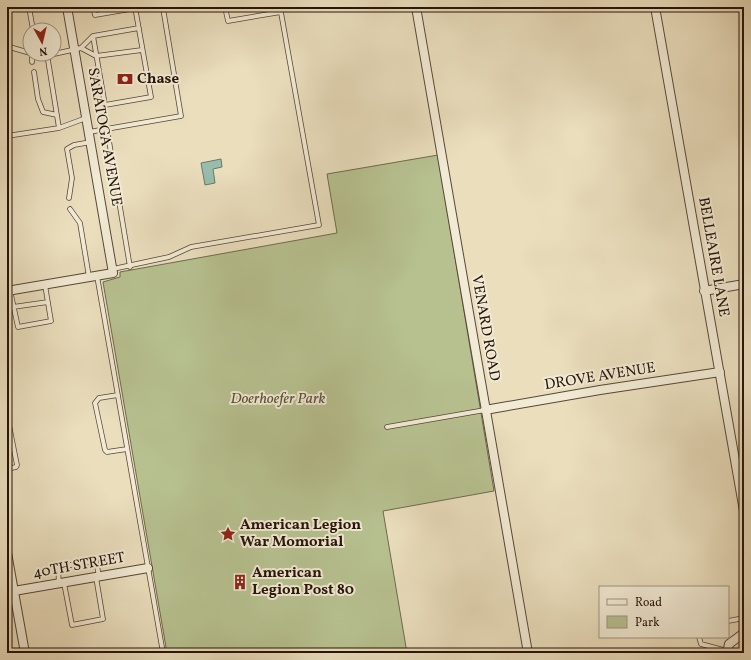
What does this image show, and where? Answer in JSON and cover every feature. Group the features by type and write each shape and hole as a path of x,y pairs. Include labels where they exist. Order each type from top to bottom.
{"street":[{"name":"SARATOGA AVENUE","path":"67,7 77,48 86,118 113,271"},
{"name":"VENARD ROAD","path":"416,7 528,653"},
{"name":"BELLEAIRE LANE","path":"655,7 744,511"},
{"path":"8,291 113,271"},
{"path":"704,291 744,284"},
{"name":"DROVE AVENUE","path":"485,410 600,390 720,372"},
{"path":"7,553 25,653"},
{"name":"40TH STREET","path":"14,591 148,568"},
{"path":"727,652 729,644 744,633"}],"lane":[{"path":"29,7 32,22"},
{"path":"93,7 95,16 115,9 135,7 151,97 105,105 93,36"},
{"path":"89,132 181,116 163,8 166,7"},
{"path":"113,271 169,257 191,247 319,224 281,9 228,21 225,7"},
{"path":"62,52 77,48 93,36 139,28"},
{"path":"7,50 13,48 22,50"},
{"path":"77,48 96,56 142,50"},
{"path":"48,62 59,128"},
{"path":"34,72 38,99 43,112 57,115"},
{"path":"7,136 59,128 86,118"},
{"path":"107,129 130,267"},
{"path":"69,198 72,178 67,149 74,145 91,142"},
{"path":"70,209 80,223 93,276 118,395 163,653"},
{"path":"8,291 18,328 50,322 45,284"},
{"path":"13,307 48,302"},
{"path":"118,395 99,398 95,403 105,450 107,452 127,449"},
{"path":"387,427 485,410"},
{"path":"7,415 16,466 7,469"},
{"path":"95,560 97,562 97,577 103,619 72,625 57,567 95,560"},
{"path":"729,621 744,618"},
{"path":"699,638 700,644 727,652"}],"green space":[{"name":"Doerhoefer Park","path":"438,155 494,491 383,511 407,653 167,653 103,282 120,277 120,272 337,233 327,174"}],"shaded area":[{"path":"221,159 222,167 213,169 215,183 205,185 201,163"}],"place":[{"name":"Chase","path":"125,79"},
{"name":"American Legion War Momorial","path":"228,534"},
{"name":"American Legion Post 80","path":"240,582"}]}
